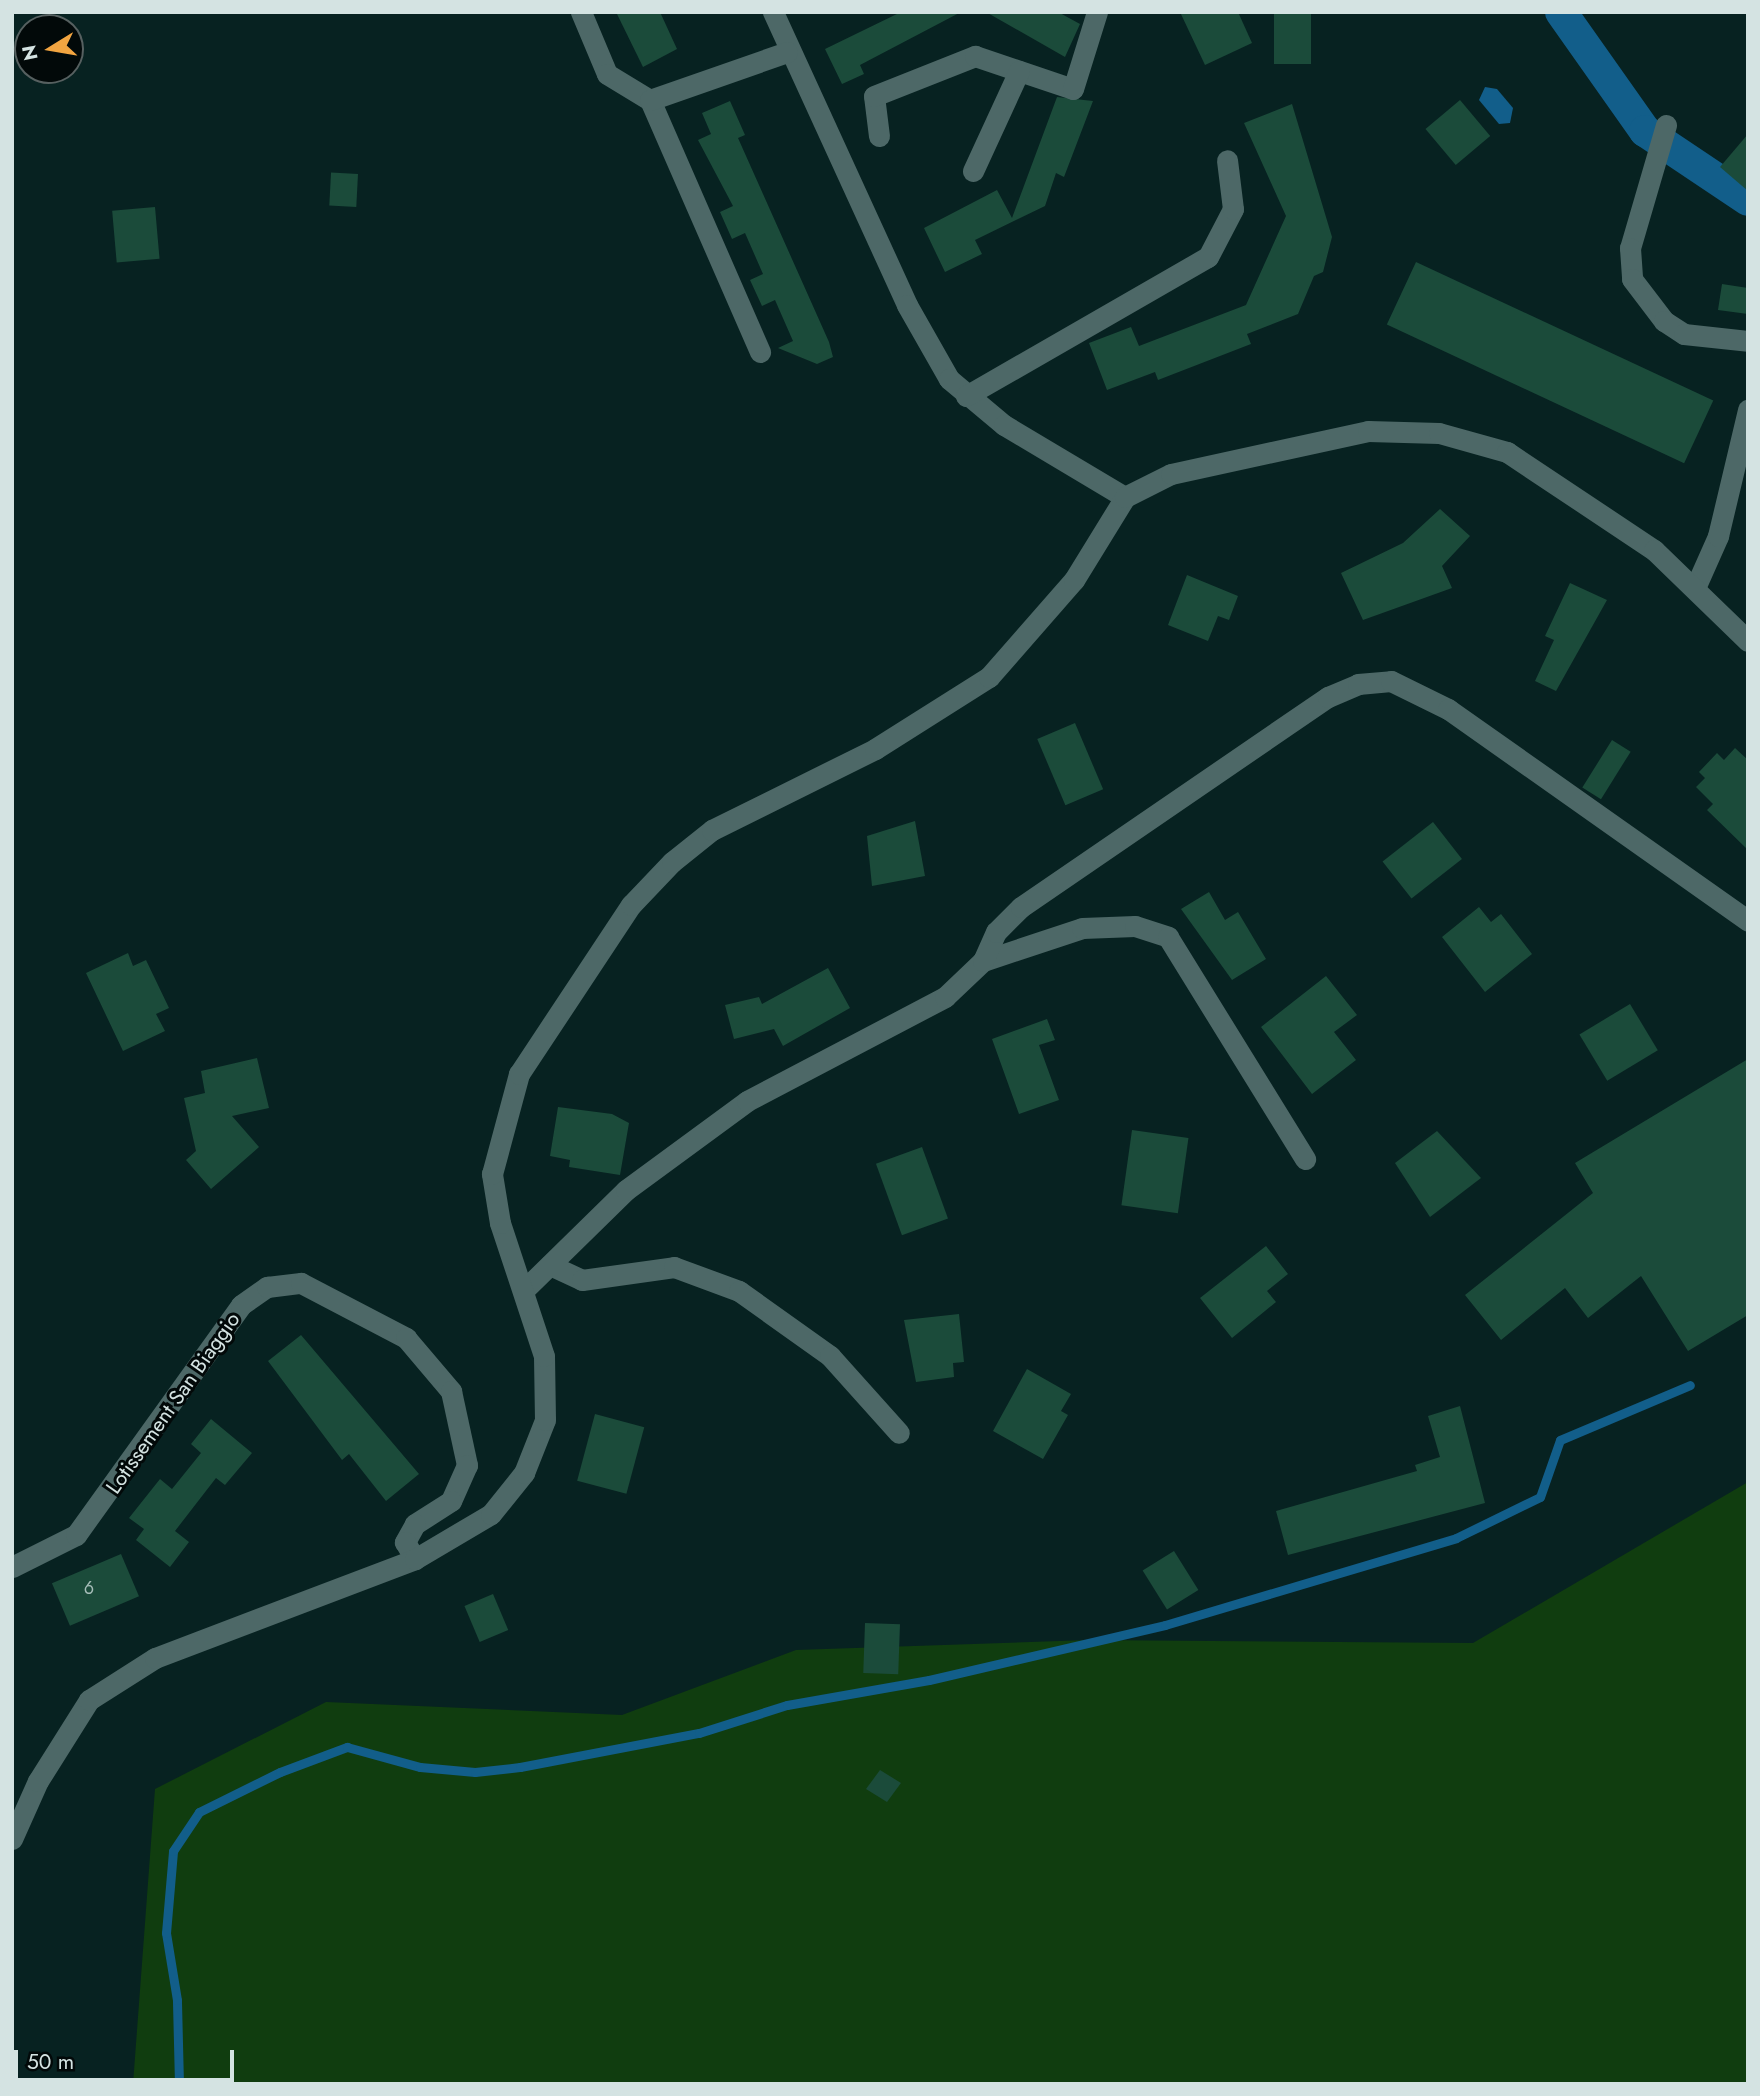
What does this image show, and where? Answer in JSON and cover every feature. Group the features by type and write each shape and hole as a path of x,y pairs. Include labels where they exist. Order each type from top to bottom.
{"street":[{"path":"581,12 607,74 650,100 760,352"},
{"path":"773,12 787,52 907,305 949,379 966,396 1125,497"},
{"path":"880,136 874,96 975,56 1073,89 1097,12"},
{"path":"650,100 787,52"},
{"path":"973,171 1019,71"},
{"path":"1665,125 1630,248 1632,279 1664,321 1684,334 1748,341"},
{"path":"966,396 1208,257 1233,209 1227,160"},
{"path":"1695,588 1718,536 1748,410"},
{"path":"12,1839 38,1780 89,1700 155,1658 415,1559 491,1514 524,1473 545,1420 544,1356 526,1288 500,1223 492,1174 500,1125 519,1074 631,905 712,831 874,749 989,677 1074,580 1125,497 1171,474 1368,431 1439,433 1507,452 1654,550 1748,641"},
{"path":"526,1288 626,1190 747,1101 945,998 983,961 996,932 1021,907 1328,697 1358,684 1391,681 1448,709 1748,921"},
{"path":"983,961 1082,928 1135,926 1168,937 1305,1160"},
{"path":"550,1265 582,1280 674,1266 739,1291 830,1356 900,1433"},
{"name":"Lotissement San Biaggio","path":"12,1567 76,1535 241,1305 267,1287 301,1283 405,1338 451,1391 467,1465 451,1501 410,1533 405,1542 415,1559"}],"green space":[{"path":"1748,1482 1748,2084 133,2084 155,1789 326,1702 622,1715 796,1650 1089,1640 1473,1643"}],"water":[{"path":"1485,87 1497,89 1513,108 1510,123 1499,124 1479,100"}],"building":[{"path":"616,12 660,12 677,49 643,67"},
{"path":"901,12 961,12 860,65 864,74 842,84 825,49"},
{"path":"986,12 1058,12 1080,24 1065,57"},
{"path":"1180,12 1238,12 1252,43 1205,65"},
{"path":"1274,12 1311,12 1311,64 1274,64"},
{"path":"1057,97 1093,101 1064,177 1056,173 1045,206 975,240 982,254 945,272 924,228 997,190 1012,218"},
{"path":"1460,100 1490,136 1456,165 1426,129"},
{"path":"730,101 745,135 738,138 829,342 833,357 817,364 778,348 793,341 775,300 762,306 750,280 763,274 745,233 732,239 720,212 733,206 698,140 711,134 702,113"},
{"path":"1292,104 1332,237 1323,272 1314,276 1298,314 1247,334 1251,344 1158,380 1155,372 1107,390 1089,343 1131,327 1139,346 1246,305 1286,216 1244,123"},
{"path":"1748,134 1748,191 1720,167"},
{"path":"331,173 358,174 356,207 329,206"},
{"path":"155,207 160,259 117,263 112,211"},
{"path":"1416,262 1713,401 1684,463 1387,325"},
{"path":"1722,284 1748,288 1748,314 1718,310"},
{"path":"1440,509 1470,536 1442,566 1452,588 1363,620 1341,573 1403,543"},
{"path":"1187,575 1238,596 1229,620 1218,616 1208,641 1168,625"},
{"path":"1570,583 1607,600 1556,691 1535,681 1554,640 1545,636"},
{"path":"1075,723 1103,789 1065,805 1037,739"},
{"path":"1612,740 1631,752 1601,799 1582,787"},
{"path":"1735,748 1748,760 1748,850 1707,810 1713,804 1696,787 1705,778 1699,772 1717,753 1724,760"},
{"path":"915,821 925,876 872,886 867,836"},
{"path":"1433,822 1462,859 1412,898 1383,861"},
{"path":"1209,892 1225,920 1238,912 1266,959 1232,980 1181,909"},
{"path":"1479,907 1491,922 1501,914 1532,954 1485,992 1442,937"},
{"path":"128,953 133,966 146,960 169,1008 156,1014 165,1031 123,1051 86,973"},
{"path":"828,968 850,1008 783,1046 774,1029 734,1039 725,1005 759,997 762,1004"},
{"path":"1326,976 1357,1015 1334,1032 1356,1060 1312,1094 1261,1027"},
{"path":"1630,1004 1658,1050 1607,1081 1579,1034"},
{"path":"1047,1019 1055,1040 1039,1045 1059,1100 1019,1114 992,1039"},
{"path":"257,1058 269,1108 232,1116 259,1147 211,1189 186,1160 196,1151 184,1098 205,1093 201,1071"},
{"path":"1748,1059 1748,1315 1688,1351 1641,1276 1588,1318 1565,1288 1501,1340 1465,1295 1593,1193 1575,1163"},
{"path":"558,1107 612,1114 629,1123 620,1175 569,1167 570,1160 550,1156"},
{"path":"1132,1130 1188,1138 1178,1213 1121,1205"},
{"path":"1437,1131 1481,1178 1430,1217 1395,1163"},
{"path":"922,1147 948,1218 902,1235 876,1164"},
{"path":"1266,1246 1288,1274 1267,1291 1276,1302 1232,1338 1200,1298"},
{"path":"959,1314 964,1362 953,1363 954,1377 916,1382 904,1320"},
{"path":"301,1335 419,1474 386,1501 349,1454 342,1460 268,1361"},
{"path":"1027,1369 1071,1394 1061,1411 1068,1415 1043,1459 993,1431"},
{"path":"1460,1406 1485,1503 1288,1555 1276,1511 1417,1471 1415,1465 1440,1457 1428,1416"},
{"path":"595,1414 644,1427 626,1494 577,1481"},
{"path":"211,1419 252,1453 225,1485 216,1478 175,1531 189,1542 170,1567 136,1540 144,1529 129,1518 160,1479 172,1489 201,1453 191,1444"},
{"path":"1174,1551 1198,1590 1167,1610 1143,1571"},
{"path":"121,1554 139,1596 70,1626 52,1583"},
{"path":"493,1594 508,1630 480,1642 464,1606"},
{"path":"865,1623 900,1624 898,1674 863,1673"},
{"path":"880,1770 901,1783 887,1802 866,1789"}],"waterway":[{"path":"1561,12 1645,131 1748,200"},
{"path":"179,2084 177,2000 166,1933 173,1851 199,1812 280,1772 347,1747 420,1767 475,1772 520,1767 699,1733 787,1705 929,1680 1165,1625 1456,1538 1540,1497 1560,1440 1690,1385"}]}
